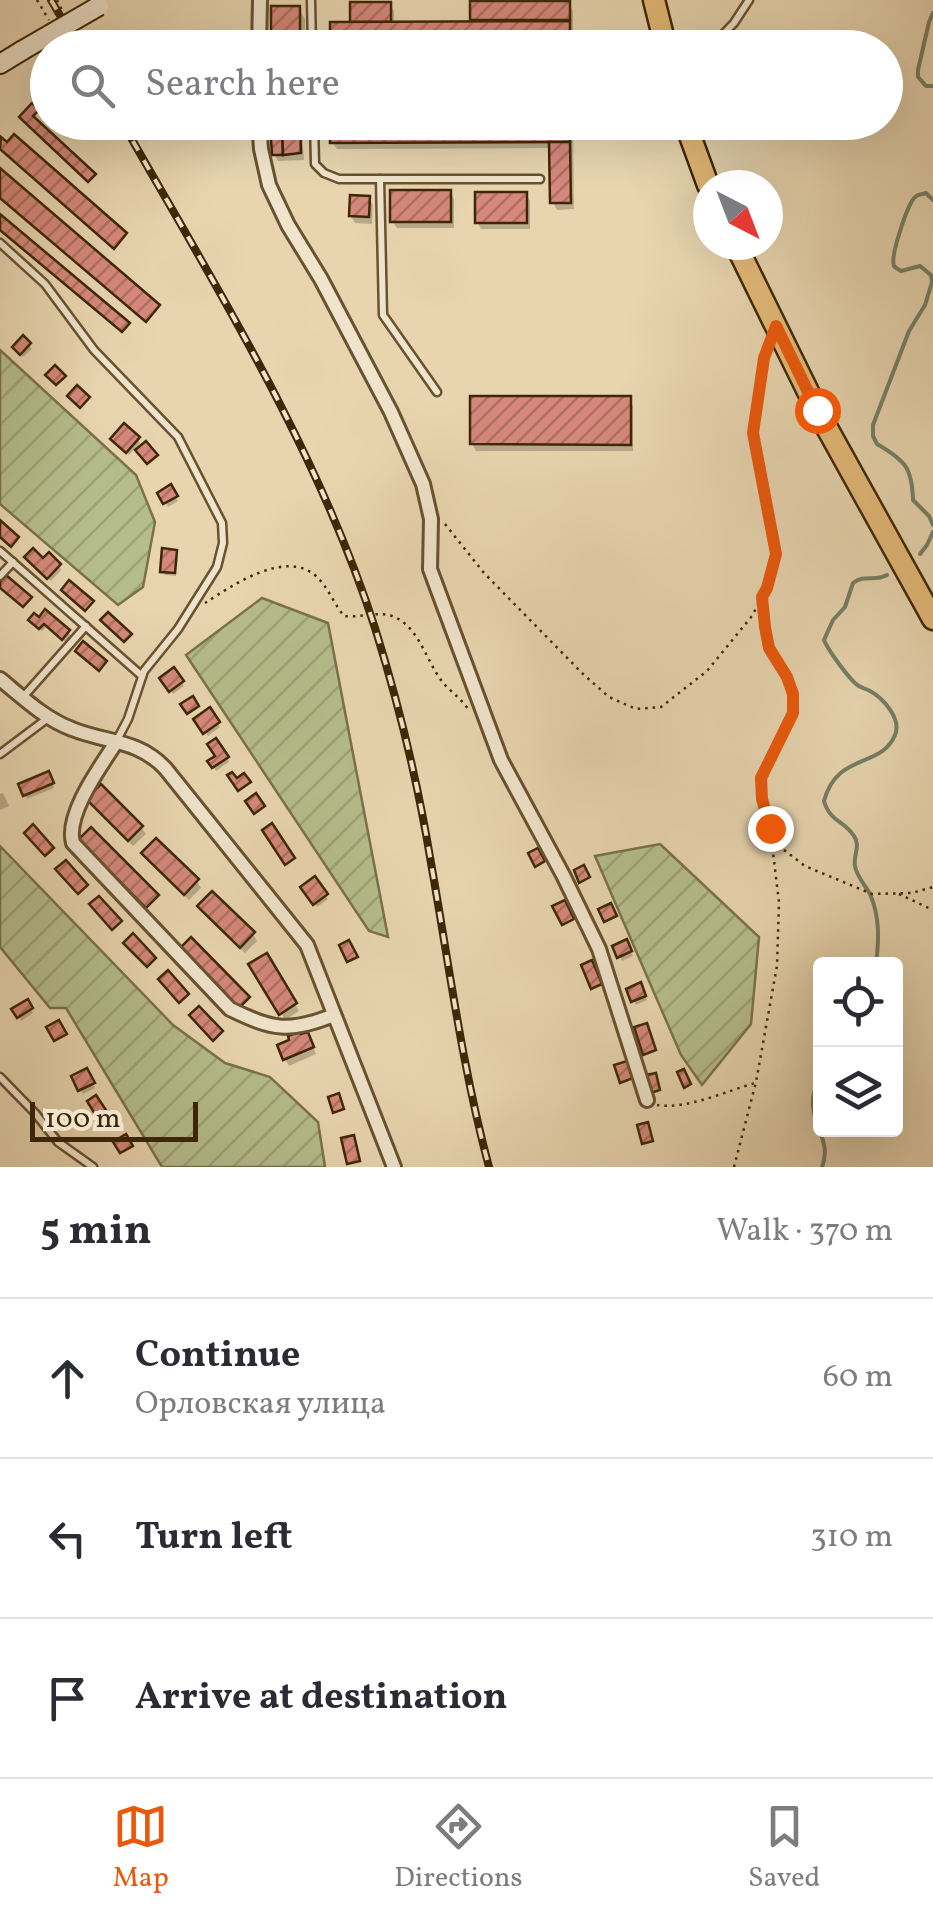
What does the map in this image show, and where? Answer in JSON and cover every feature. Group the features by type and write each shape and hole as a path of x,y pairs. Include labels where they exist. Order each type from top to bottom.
{"main road":[{"path":"654,0 662,30"},
{"path":"57,30 104,3"},
{"path":"0,64 30,46"},
{"path":"692,140 703,170"},
{"path":"743,260 817,410 933,619"}],"street":[{"path":"260,0 260,30"},
{"path":"260,140 269,186 391,412 423,484 431,518 430,569 501,760 598,950 646,1100"},
{"path":"0,679 49,718 71,729 138,747 165,768 306,945 394,1167"},
{"path":"115,741 84,796 71,834 74,844 230,1010 258,1023 286,1028 309,1025 334,1015"}],"lane":[{"path":"311,0 312,30"},
{"path":"727,30 749,0"},
{"path":"314,140 315,164 339,180 540,179"},
{"path":"380,180 383,315 437,392"},
{"path":"0,243 45,284 94,350 178,436 222,523 224,543 218,567 142,676 128,719 115,741"},
{"path":"0,551 142,676"},
{"path":"0,576 13,562"},
{"path":"23,697 86,626"},
{"path":"0,754 49,718"},
{"path":"0,1076 58,1142 93,1167"}],"path":[{"path":"38,0 50,21"},
{"path":"57,0 64,13"},
{"path":"427,502 484,573 609,697 636,709 662,707 707,671 752,616 767,588 776,554 753,433 764,358 776,326"},
{"path":"194,604 206,602 241,579 284,566 311,572 344,616 397,618 414,635 441,680 468,709 477,716 483,714"},
{"path":"734,1167 756,1082 777,966 779,902 761,778 793,713 793,694 787,677 769,648 762,597"},
{"path":"771,840 805,866 872,894 912,893 933,887"},
{"path":"898,893 933,910"},
{"path":"646,1100 660,1106 680,1104 756,1082"}],"green space":[{"path":"0,350 136,475 155,522 143,587 118,605 0,504"},
{"path":"262,598 328,623 388,937 369,931 186,655"},
{"path":"660,844 759,937 751,1024 702,1085 681,1055 595,856"},
{"path":"0,846 173,1025 225,1063 270,1077 318,1122 325,1167 162,1167 66,1008 50,1008 0,947"}],"building":[{"path":"470,1 570,1 570,20 470,20"},
{"path":"350,2 391,2 391,22 350,22"},
{"path":"271,6 300,6 300,30 271,30"},
{"path":"570,21 570,30 330,30 330,22"},
{"path":"30,105 30,127 19,117"},
{"path":"14,134 127,233 114,249 0,149 1,137 7,142"},
{"path":"43,140 59,140 96,174 88,182"},
{"path":"271,140 283,140 283,155 272,155"},
{"path":"283,140 301,140 301,153 283,155"},
{"path":"330,140 570,140 570,142"},
{"path":"549,142 570,142 571,203 550,203"},
{"path":"0,168 160,305 146,322 0,198"},
{"path":"390,190 451,190 451,222 390,222"},
{"path":"475,192 527,192 527,223 475,223"},
{"path":"350,195 370,196 369,217 349,216"},
{"path":"0,214 130,323 122,332 0,230"},
{"path":"23,335 31,343 20,355 12,347"},
{"path":"55,365 66,376 56,385 45,375"},
{"path":"77,385 90,397 80,408 67,396"},
{"path":"470,396 631,396 631,445 470,444"},
{"path":"124,423 140,437 126,453 110,439"},
{"path":"146,441 158,455 147,464 135,450"},
{"path":"171,484 178,496 163,504 157,493"},
{"path":"0,520 19,537 11,547 0,537"},
{"path":"33,548 43,558 49,552 61,564 47,579 24,557"},
{"path":"162,548 177,550 175,573 160,572"},
{"path":"6,575 32,597 23,607 0,588"},
{"path":"69,580 94,601 85,611 61,590"},
{"path":"45,609 70,630 62,640 44,624 39,629 28,620 34,613 39,617"},
{"path":"108,612 132,634 124,642 100,620"},
{"path":"83,641 107,661 99,671 75,651"},
{"path":"174,667 184,681 169,692 159,678"},
{"path":"193,696 199,706 187,714 180,704"},
{"path":"210,707 220,722 203,734 193,719"},
{"path":"216,738 229,757 212,768 207,761 215,756 207,744"},
{"path":"49,771 54,783 23,796 18,784"},
{"path":"232,772 237,778 244,773 251,782 238,791 227,775"},
{"path":"101,784 143,826 128,841 86,799"},
{"path":"256,793 265,806 254,814 245,801"},
{"path":"272,823 295,858 285,865 262,830"},
{"path":"33,824 54,848 45,856 24,833"},
{"path":"91,827 159,895 146,908 78,840"},
{"path":"156,838 199,879 184,895 141,853"},
{"path":"538,848 545,861 535,867 528,853"},
{"path":"66,860 88,885 78,894 55,869"},
{"path":"584,865 590,877 579,883 574,870"},
{"path":"315,876 328,894 313,905 300,887"},
{"path":"212,891 255,932 240,948 197,906"},
{"path":"99,896 122,921 112,930 89,904"},
{"path":"565,900 574,919 562,925 552,906"},
{"path":"611,903 617,916 604,922 598,909"},
{"path":"133,933 156,958 147,967 123,943"},
{"path":"191,937 250,997 237,1010 179,949"},
{"path":"627,939 632,951 617,958 612,946"},
{"path":"349,940 358,957 347,962 339,945"},
{"path":"267,953 297,1003 279,1015 248,964"},
{"path":"592,960 602,984 591,989 581,965"},
{"path":"168,970 189,994 179,1003 158,979"},
{"path":"641,982 646,996 631,1002 626,989"},
{"path":"28,999 33,1008 17,1018 11,1009"},
{"path":"199,1006 223,1031 213,1041 189,1015"},
{"path":"59,1020 67,1034 54,1041 46,1027"},
{"path":"647,1023 656,1050 643,1055 634,1027"},
{"path":"300,1031 308,1032 314,1047 283,1060 277,1045"},
{"path":"627,1061 633,1078 620,1083 614,1065"},
{"path":"87,1068 95,1083 78,1091 71,1076"},
{"path":"684,1069 691,1084 684,1088 677,1072"},
{"path":"656,1073 660,1090 651,1093 646,1075"},
{"path":"339,1093 344,1109 333,1113 328,1097"},
{"path":"96,1095 108,1113 98,1119 87,1101"},
{"path":"648,1122 653,1141 642,1144 637,1125"},
{"path":"126,1134 133,1146 120,1153 113,1142"},
{"path":"354,1135 360,1161 347,1164 341,1138"}],"waterway":[{"path":"933,13 918,70 918,77 926,86 933,86"},
{"path":"933,200 926,193 913,199 896,244 894,267 901,271 920,266 931,275 932,282 873,425 877,444 905,466 913,500 933,525"},
{"path":"920,554 933,532"},
{"path":"877,957 877,920 870,894 856,870 856,840 824,801 839,775 888,746 895,735 896,722 880,699 848,675 824,640 833,620 845,607 853,583 887,575"},
{"path":"821,1137 825,1155 822,1167"}],"railway":[{"path":"51,0 68,30"},
{"path":"132,140 294,432 351,561 375,628 414,774 464,1053 489,1167"}],"route":[{"path":"770,828 761,778 793,713 793,694 769,648 765,627 762,597 776,554 753,433 764,358 776,326 817,410"}]}
